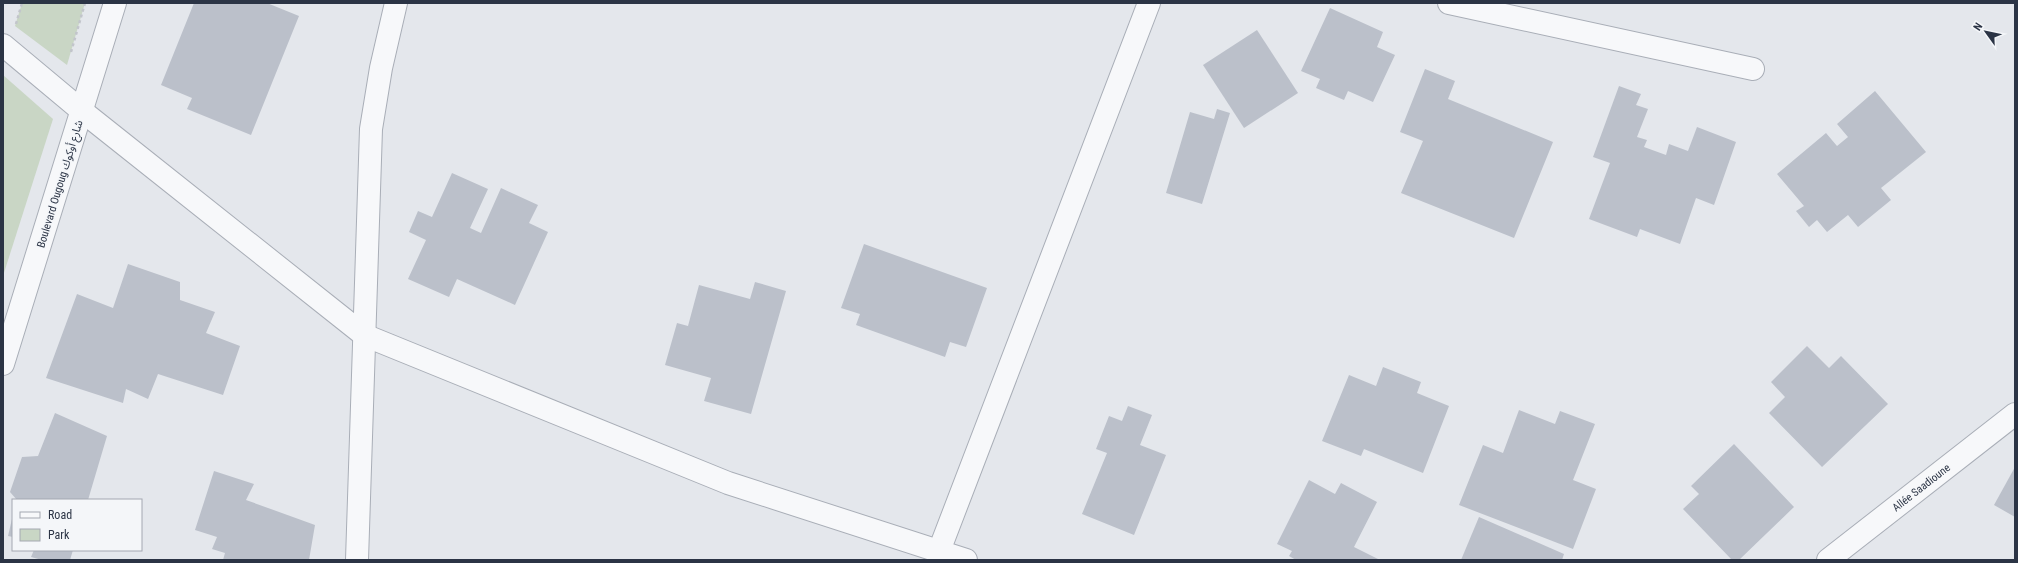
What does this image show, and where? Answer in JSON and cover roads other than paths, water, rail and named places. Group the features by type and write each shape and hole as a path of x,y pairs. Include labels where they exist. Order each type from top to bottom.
{"street":[{"name":"Boulevard Ougoug شارع أوكوك","path":"3,364 115,3"},
{"path":"357,560 371,130 381,68 396,3"},
{"path":"940,551 1149,3"},
{"path":"1449,3 1753,69"},
{"path":"3,45 82,111 364,335 728,483 966,560"},
{"name":"Allée Saadioune","path":"1828,560 2015,414"}]}
